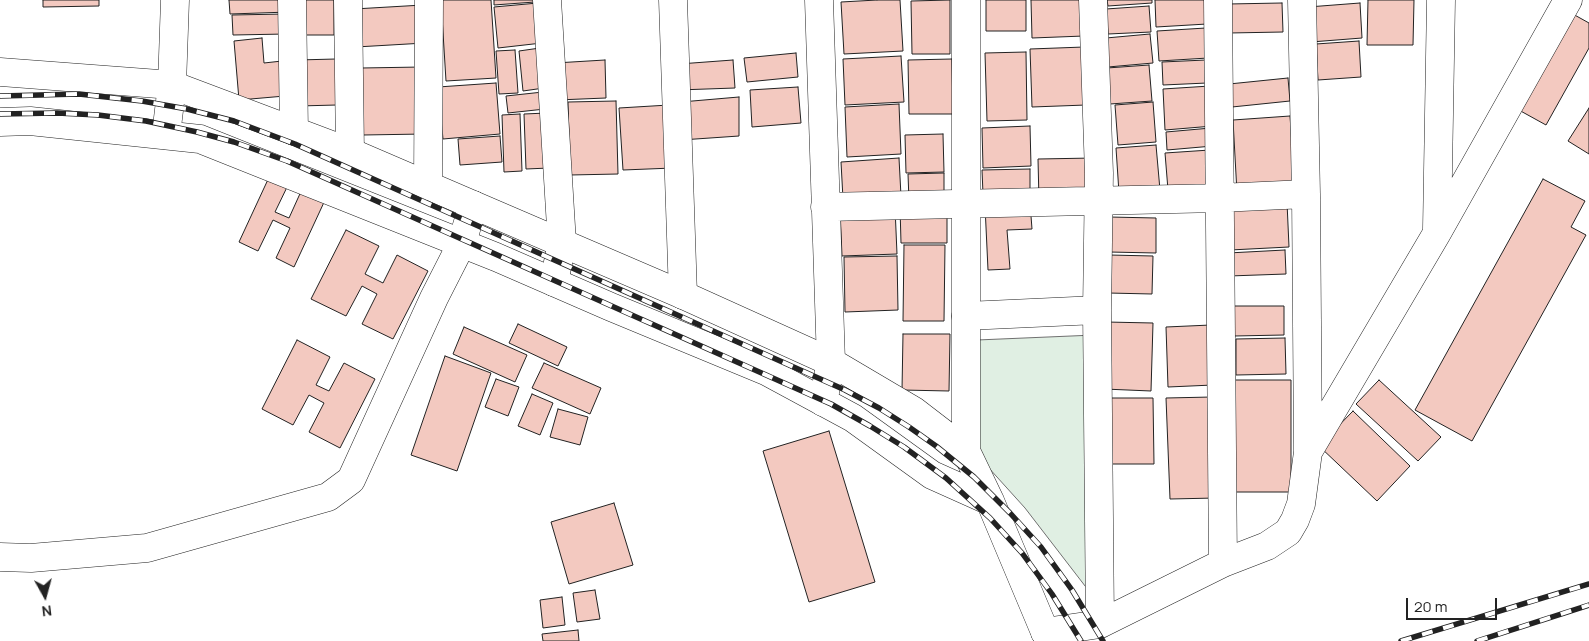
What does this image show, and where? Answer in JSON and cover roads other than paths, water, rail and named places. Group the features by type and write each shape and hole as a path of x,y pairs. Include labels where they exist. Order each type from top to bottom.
{"street":[{"path":"166,135 172,85 174,0"},
{"path":"292,0 294,131"},
{"path":"348,0 350,152"},
{"path":"428,186 429,0"},
{"path":"547,0 562,243 554,282"},
{"path":"673,0 683,294"},
{"path":"819,0 831,362 823,402"},
{"path":"966,0 966,451 990,501 1045,632 1100,624 1223,564 1267,546 1288,532 1295,520 1301,504 1308,452 1302,0"},
{"path":"1093,0 1099,172 1097,310 1100,624"},
{"path":"1218,0 1223,564"},
{"path":"1437,233 1441,0"},
{"path":"1308,452 1437,233 1568,0"},
{"path":"0,72 172,85 350,152 683,294 831,362 914,411 966,451"},
{"path":"0,122 30,121 200,139 462,243 766,371 853,418 932,475 990,501"},
{"path":"825,207 1220,198 1306,194"},
{"path":"0,557 31,558 147,548 328,497 350,480 434,298 462,243 473,205"},
{"path":"966,316 1097,310"}],"railway":[{"path":"0,96 79,94 142,101 187,109 234,121 295,144 845,390 909,427 974,477 1041,547 1072,590 1103,641"},
{"path":"0,114 57,113 98,115 146,121 234,142 287,161 831,404 904,447 946,478 990,518 1022,553 1052,594 1081,641"},
{"path":"1401,641 1589,584"},
{"path":"1477,641 1589,605"}]}
